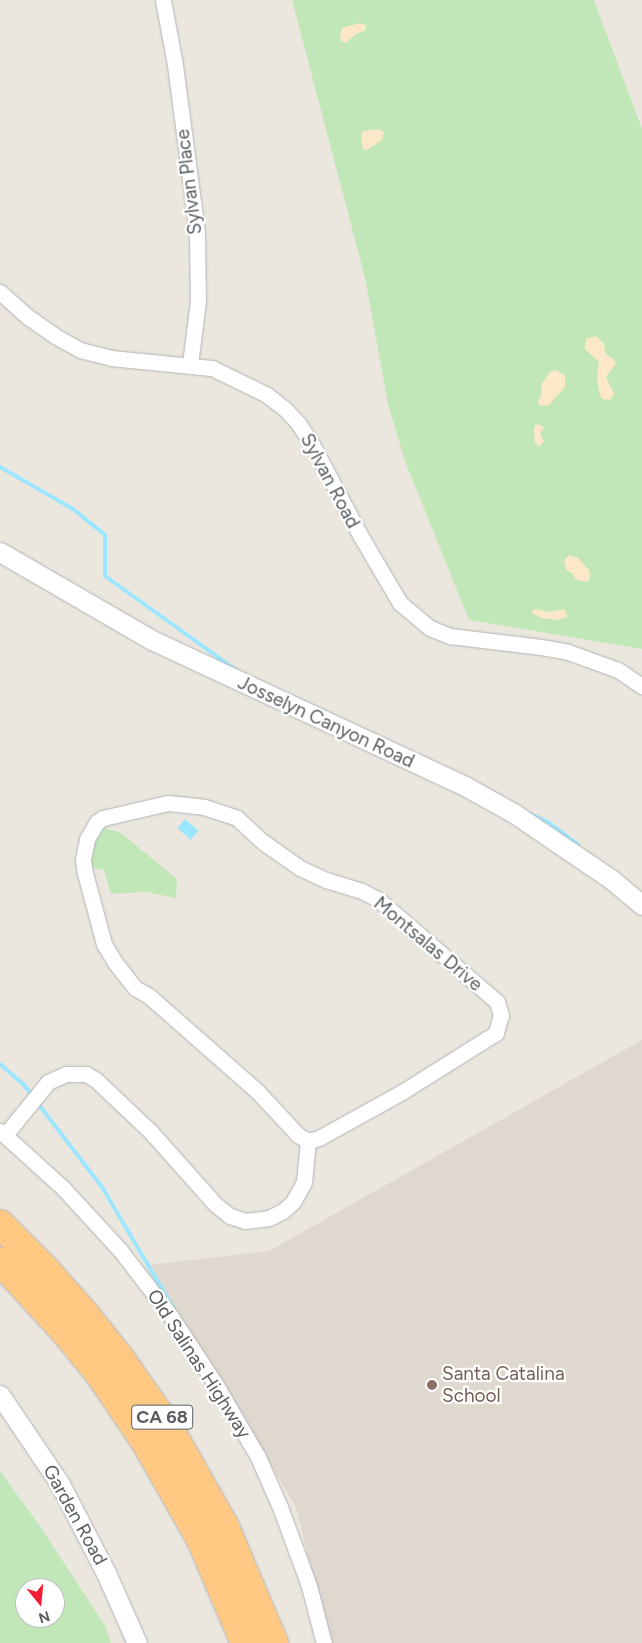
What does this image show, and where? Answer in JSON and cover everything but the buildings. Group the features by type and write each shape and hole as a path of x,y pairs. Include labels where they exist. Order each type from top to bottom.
{"highway":[{"name":"CA 68","path":"0,1224 47,1271 85,1314 120,1358 169,1428 225,1527 274,1643"},
{"name":"CA 68","path":"0,1261 72,1340 100,1375 141,1435 174,1489 201,1540 245,1643"}],"street":[{"name":"Sylvan Place","path":"163,0 175,65 197,233 198,302 190,364"},
{"name":"Sylvan Road","path":"0,292 28,317 55,336 80,350 111,358 190,364 225,373 267,395 298,423 400,603 422,622 450,636 541,646 568,652 618,670 642,686"},
{"name":"Josselyn Canyon Road","path":"0,552 152,640 465,786 507,809 611,878 642,905"},
{"name":"Montsalas Drive","path":"168,803 204,807 237,818 263,842 300,868 326,880 362,891 379,900 497,1002 501,1014 496,1033 402,1092 319,1138 308,1142 287,1124 258,1091 149,996 136,988 109,954 95,914 83,860 89,834 97,822 103,818 168,803"},
{"path":"2,1133 48,1082 66,1074 86,1074 96,1080 150,1131 219,1208 230,1216 254,1221 276,1215 293,1202 300,1193 304,1182 308,1142"},
{"name":"Old Salinas Highway","path":"2,1133 64,1188 114,1243 154,1293 216,1386 258,1457 280,1508 306,1578 324,1643"},
{"name":"Garden Road","path":"0,1395 60,1484 106,1573 137,1643"}],"shaded area":[{"name":"Santa Catalina School","path":"642,1040 642,1643 331,1643 295,1505 148,1265 269,1251"}],"green space":[{"path":"292,0 594,0 642,129 642,649 469,620 405,461 388,404 365,278"},
{"path":"104,828 121,833 177,879 176,898 146,892 111,894 104,870 93,868 91,857 96,840"},
{"path":"0,1471 42,1529 105,1626 111,1643 0,1643"}],"sand":[{"path":"360,23 366,25 366,30 356,34 346,43 340,40 342,28"},
{"path":"380,129 384,133 382,140 367,150 363,150 361,135 363,131"},
{"path":"596,336 604,344 606,355 613,358 616,363 606,377 614,394 610,400 603,399 600,396 597,378 599,362 585,349 586,339"},
{"path":"556,370 565,376 565,387 549,405 540,406 538,401 542,395 541,385 550,372"},
{"path":"539,424 544,428 540,434 544,442 539,446 535,443 534,431 535,425"},
{"path":"569,555 578,558 589,570 590,579 587,582 576,580 572,573 566,570 564,560"},
{"path":"534,609 550,612 565,609 567,617 558,620 541,618 532,613"}],"water":[{"path":"185,819 199,831 191,840 177,828"}],"waterway":[{"path":"0,467 73,509 105,535 105,576 236,670"},
{"path":"530,814 548,822 578,845"},
{"path":"0,1064 23,1084 32,1095"},
{"path":"36,1101 102,1187 174,1309"}],"place":[{"name":"Santa Catalina School","path":"432,1385"}]}
